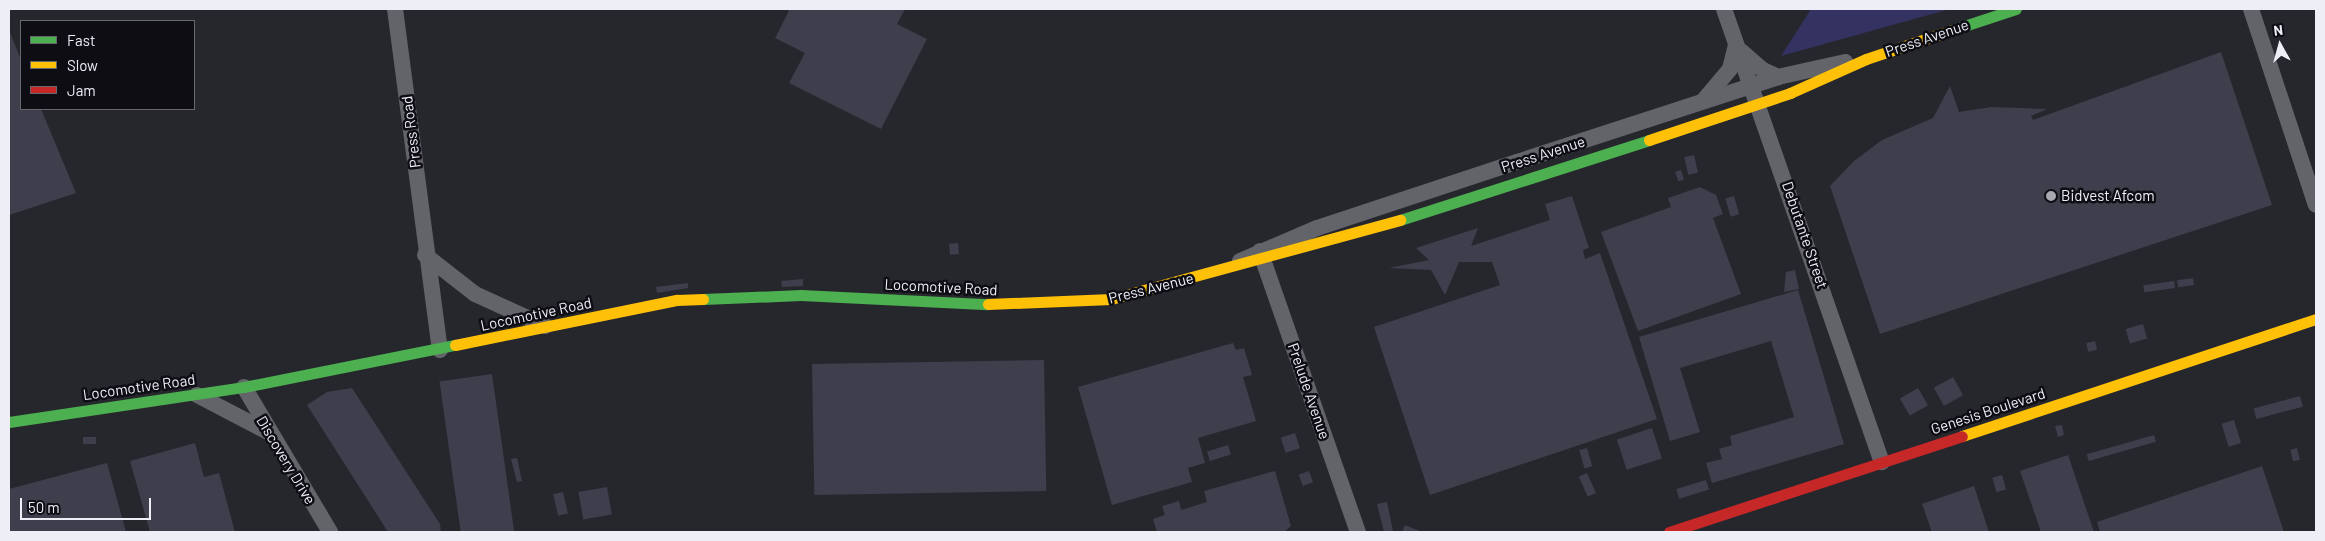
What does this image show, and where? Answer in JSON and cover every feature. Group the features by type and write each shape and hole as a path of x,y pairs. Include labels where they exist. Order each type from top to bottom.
{"street":[{"name":"Press Road","path":"395,9 425,255 440,350"},
{"name":"Debutante Street","path":"1724,9 1736,45 1753,85 1882,462"},
{"name":"Press Avenue","path":"1261,256 1398,222 1759,103 1866,59 2016,9"},
{"path":"2251,9 2316,204"},
{"path":"1704,101 1730,70 1736,45 1763,70 1778,77"},
{"name":"Press Avenue","path":"1074,304 1111,299 1227,268 1392,204 1704,101 1778,77 1866,59"},
{"path":"1392,204 1398,222"},
{"path":"425,255 475,294 549,328"},
{"name":"Prelude Avenue","path":"1261,256 1358,532"},
{"name":"Locomotive Road","path":"9,422 244,387 440,350 677,300 737,295 1074,304"},
{"name":"Genesis Boulevard","path":"1669,532 2316,319"},
{"name":"Discovery Drive","path":"244,387 268,432 330,532"},
{"path":"193,394 268,432"}],"shaded area":[{"path":"1811,9 1950,9 1781,56"}],"building":[{"path":"786,9 905,9 897,24 927,39 881,129 789,83 805,53 775,38 789,11"},
{"path":"9,30 20,58 20,110 41,110 76,193 9,215"},
{"name":"Bidvest Afcom","path":"2221,52 2272,205 1880,334 1830,186 1854,161 1882,140 1933,118 1950,86 1959,112 1991,107 2047,109 2031,116 2033,120"},
{"path":"1694,155 1698,173 1688,175 1684,157"},
{"path":"1681,170 1684,180 1678,181 1675,172"},
{"path":"1700,187 1716,195 1723,214 1713,218 1741,294 1638,331 1601,232 1671,207 1668,198"},
{"path":"1572,196 1589,248 1583,250 1585,259 1600,253 1657,419 1430,495 1374,327 1500,285 1492,262 1459,262 1445,295 1431,270 1389,268 1429,260 1416,248 1478,228 1471,246 1550,220 1545,204"},
{"path":"1734,196 1739,214 1731,217 1725,198"},
{"path":"958,243 959,254 950,255 949,244"},
{"path":"1795,270 1799,289 1784,292 1786,272"},
{"path":"2193,278 2194,285 2178,287 2177,280"},
{"path":"803,279 803,286 782,287 781,281"},
{"path":"2174,281 2175,288 2144,292 2143,285"},
{"path":"688,283 688,288 657,293 656,287"},
{"path":"1798,290 1844,444 1712,483 1706,463 1722,459 1719,449 1732,445 1730,436 1794,417 1771,341 1680,368 1700,432 1670,441 1639,337"},
{"path":"2143,324 2147,338 2130,343 2126,329"},
{"path":"2095,341 2097,350 2088,352 2086,343"},
{"path":"1233,343 1236,350 1244,348 1252,375 1243,377 1256,421 1198,438 1205,463 1188,468 1192,482 1112,505 1078,387"},
{"path":"1044,360 1046,491 814,495 812,364"},
{"path":"492,374 514,532 461,532 440,381"},
{"path":"1953,377 1963,395 1944,406 1934,388"},
{"path":"352,388 440,524 441,532 388,532 307,405 327,392"},
{"path":"1918,388 1928,405 1910,416 1900,398"},
{"path":"2300,396 2303,407 2256,419 2254,408"},
{"path":"2234,420 2241,443 2229,447 2222,424"},
{"path":"2062,425 2064,435 2058,437 2055,426"},
{"path":"1652,428 1662,458 1627,470 1617,439"},
{"path":"1295,433 1300,448 1286,453 1281,438"},
{"path":"2154,435 2156,442 2089,461 2087,454"},
{"path":"83,437 96,437 96,444 83,444"},
{"path":"195,443 204,477 219,473 235,532 150,532 130,461"},
{"path":"1228,445 1231,455 1210,461 1207,451"},
{"path":"1587,448 1592,466 1585,468 1579,450"},
{"path":"2297,448 2300,460 2293,461 2290,450"},
{"path":"2068,455 2094,532 2041,532 2020,471"},
{"path":"517,458 522,481 517,482 511,459"},
{"path":"107,463 126,532 9,532 9,489"},
{"path":"2262,466 2284,532 2100,532 2097,522"},
{"path":"1275,471 1291,526 1284,532 1157,532 1153,519 1165,515 1162,506 1179,501 1181,510 1207,502 1204,491"},
{"path":"1309,471 1313,482 1303,486 1299,475"},
{"path":"1587,473 1596,493 1588,497 1579,477"},
{"path":"2002,475 2006,489 1997,492 1992,478"},
{"path":"1706,480 1709,490 1679,499 1676,489"},
{"path":"1974,486 1989,532 1932,532 1922,504"},
{"path":"607,487 612,515 583,520 578,492"},
{"path":"563,492 568,513 558,516 553,494"},
{"path":"1387,502 1393,531 1384,532 1377,504"},
{"path":"1405,525 1422,532 1402,532"}],"traffic: fast":[{"path":"1955,29 2016,9"},
{"path":"1400,220 1649,140"},
{"path":"703,299 801,295 988,304"},
{"path":"9,422 244,387 455,345"}],"traffic: slow":[{"path":"1649,140 1790,93 1866,59 1955,29"},
{"path":"988,304 1111,299 1400,220"},
{"path":"455,345 677,300 703,299"},
{"path":"1962,436 2316,319"}],"traffic: jam":[{"path":"1669,532 1962,436"}],"place":[{"name":"Bidvest Afcom","path":"2051,196"}]}
